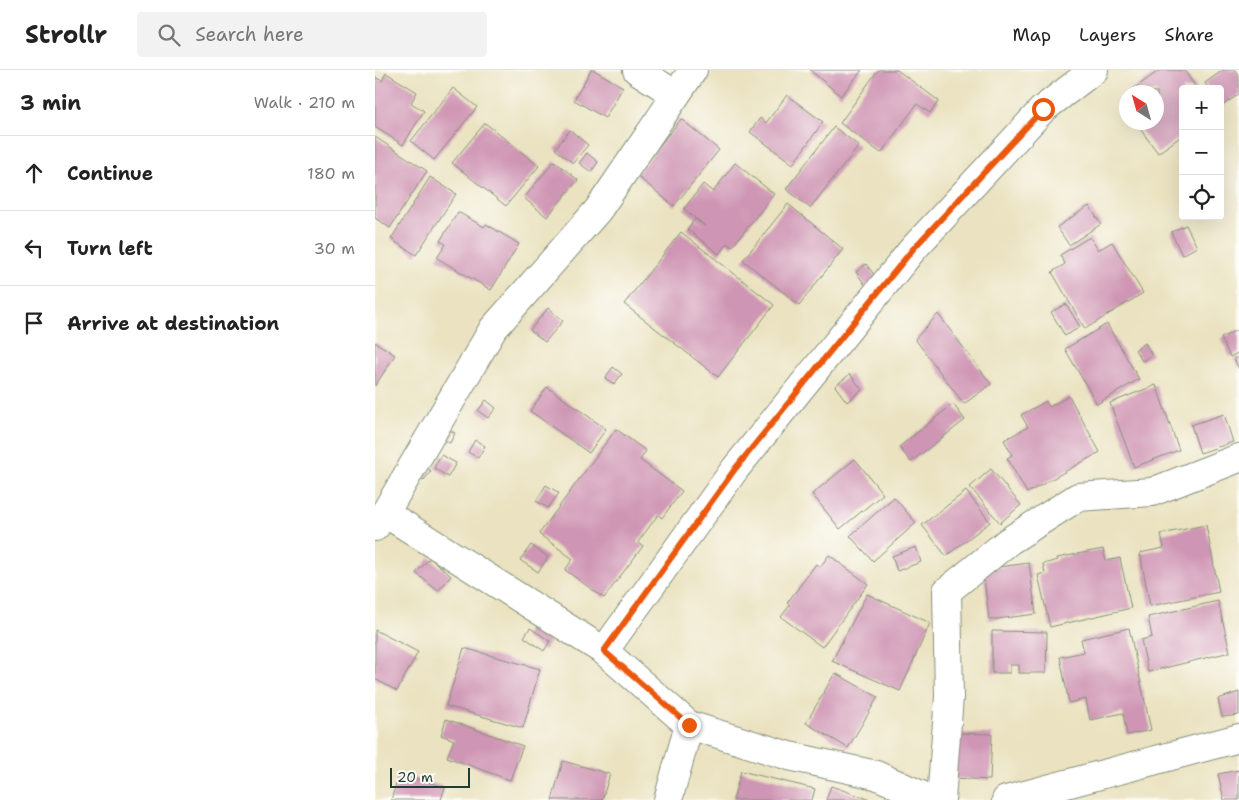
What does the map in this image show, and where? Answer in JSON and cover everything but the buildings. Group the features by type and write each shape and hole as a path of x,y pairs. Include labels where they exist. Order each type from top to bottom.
{"street":[{"path":"637,70 676,95"},
{"path":"693,70 598,210 493,329 380,520 604,651 689,725 789,756 876,775 932,800"},
{"path":"604,651 735,469 913,249 1043,109 1094,70"},
{"path":"941,800 949,698 947,591 1009,541 1078,497 1153,492 1239,458"},
{"path":"668,800 689,725"},
{"path":"1007,800 1239,738"}],"route":[{"path":"689,725 604,651 735,469 913,249 1043,109"}]}
